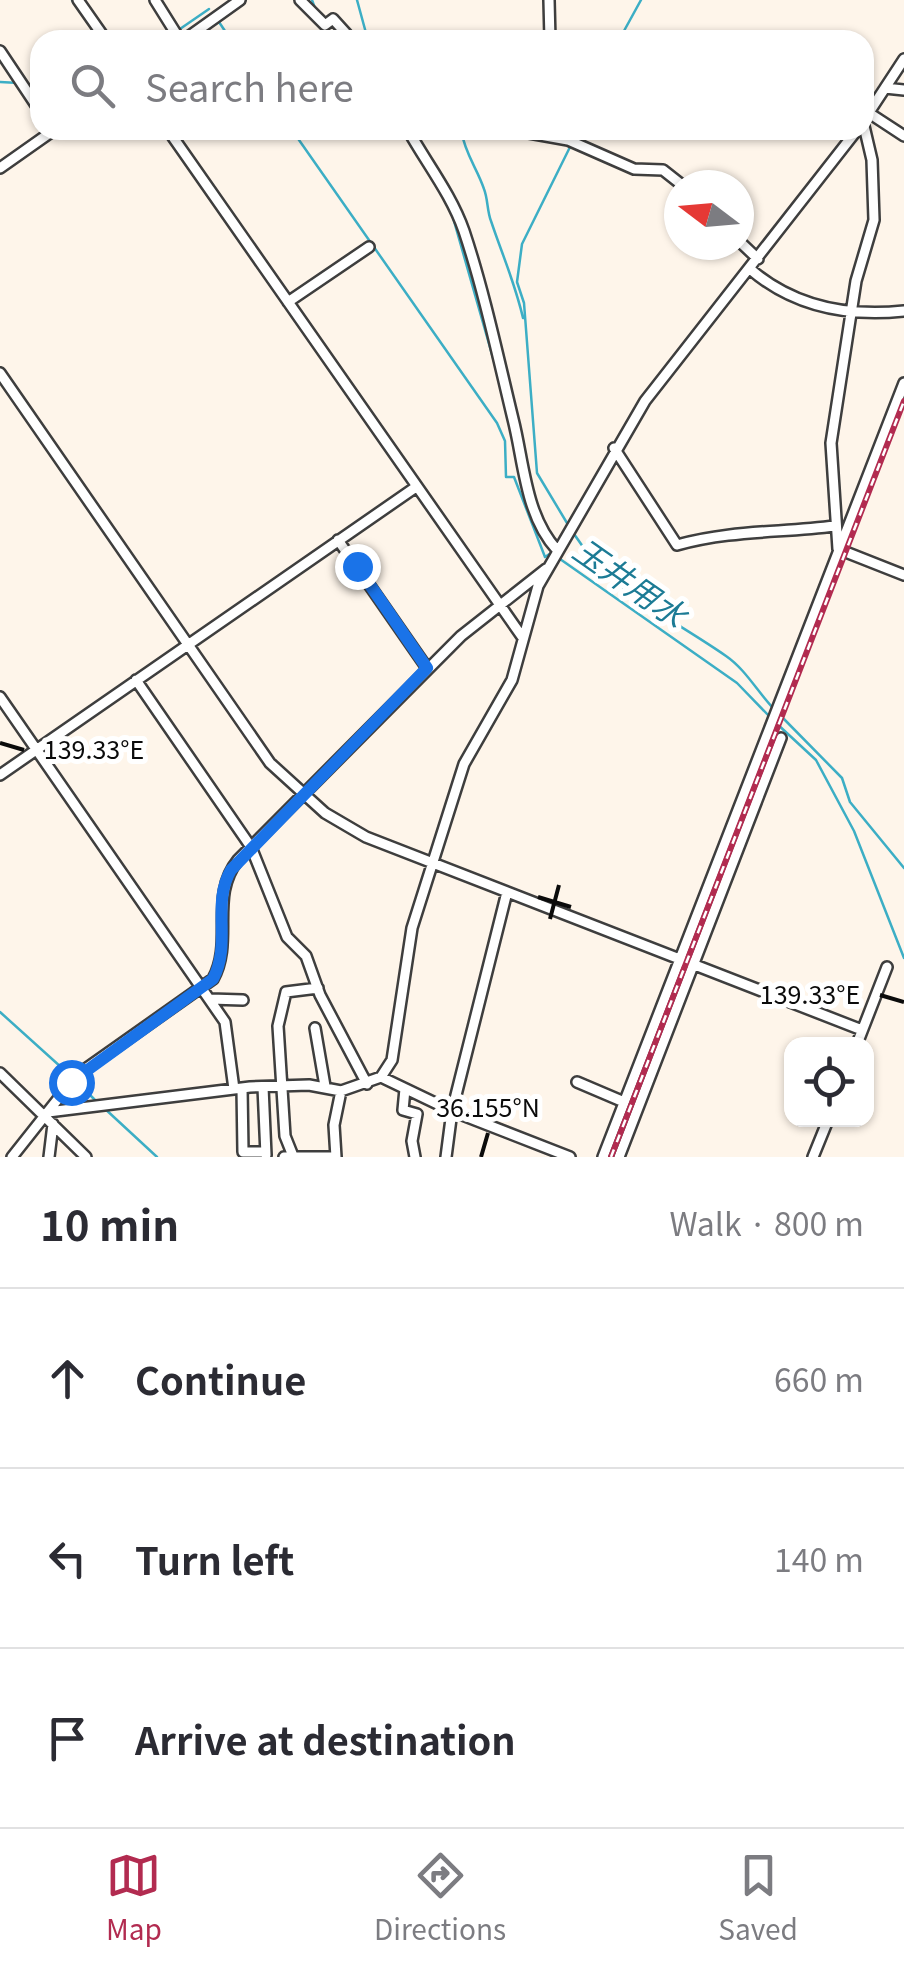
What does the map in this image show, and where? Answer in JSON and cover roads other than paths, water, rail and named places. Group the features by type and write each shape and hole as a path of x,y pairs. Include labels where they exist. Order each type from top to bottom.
{"street":[{"path":"78,0 99,30"},
{"path":"154,0 174,30"},
{"path":"188,30 240,0"},
{"path":"300,0 339,30"},
{"path":"549,0 550,30"},
{"path":"0,52 30,96"},
{"path":"874,107 904,59"},
{"path":"885,88 904,90"},
{"path":"874,123 904,136"},
{"path":"0,168 39,140"},
{"path":"175,140 523,638"},
{"path":"414,140 450,199 464,233 514,422 522,472 553,557"},
{"path":"564,140 634,169 664,171"},
{"path":"49,1117 238,1089 324,1086 341,1090 381,1077 392,1060 412,928 464,764 504,696 530,606 553,557 645,400 849,140"},
{"path":"838,548 838,502 831,443 850,314 874,220 869,140"},
{"path":"288,302 369,247"},
{"path":"754,255 758,259"},
{"path":"750,269 789,296 850,314 904,310"},
{"path":"0,373 270,763 302,796 366,837 862,1030"},
{"path":"603,1157 904,383"},
{"path":"614,448 677,545 726,531 781,532 835,526"},
{"path":"0,776 416,488"},
{"path":"338,540 427,668"},
{"path":"838,548 904,575"},
{"path":"12,1157 49,1117 74,1079 213,979 223,955 226,878 251,847 427,668 553,557"},
{"path":"136,680 251,847 287,937 306,956 367,1084"},
{"path":"0,697 226,1022 238,1089 243,1152 266,1155 263,1087"},
{"path":"619,1157 781,738"},
{"path":"446,1157 452,1111 507,892"},
{"path":"860,1037 887,967"},
{"path":"293,1157 285,1136 285,1086 278,1026 286,992 318,988"},
{"path":"210,999 243,1000"},
{"path":"316,1028 324,1086"},
{"path":"1,1077 49,1117 86,1157"},
{"path":"381,1077 452,1111 570,1157"},
{"path":"578,1082 624,1102"},
{"path":"405,1089 403,1110 417,1114 414,1157"},
{"path":"284,1157 336,1157 334,1125 341,1090"},
{"path":"49,1117 49,1157"},
{"path":"813,1157 825,1127"}],"waterway":[{"path":"72,0 93,30"},
{"name":"玉井用水","path":"312,0 316,11"},
{"path":"357,0 365,30"},
{"path":"624,30 641,0"},
{"path":"178,30 209,9"},
{"path":"219,22 224,30"},
{"name":"玉井用水","path":"329,23 336,30"},
{"path":"0,82 19,83"},
{"path":"299,140 497,423 505,441 506,477 514,477 545,557 551,553"},
{"path":"464,140 485,193 523,318"},
{"path":"570,528 537,473 524,303 517,282 522,244 571,145"},
{"name":"玉井用水","path":"452,214 499,379"},
{"path":"574,534 605,572 624,588 733,661 773,708"},
{"name":"玉井用水","path":"560,559 737,683 769,716"},
{"path":"779,714 842,778 850,802 904,868"},
{"name":"玉井用水","path":"775,722 816,760 854,831 904,958"},
{"path":"0,1012 72,1077"},
{"path":"78,1083 97,1102"},
{"path":"103,1107 157,1157"}],"railway":[{"path":"611,1157 904,401"}]}
